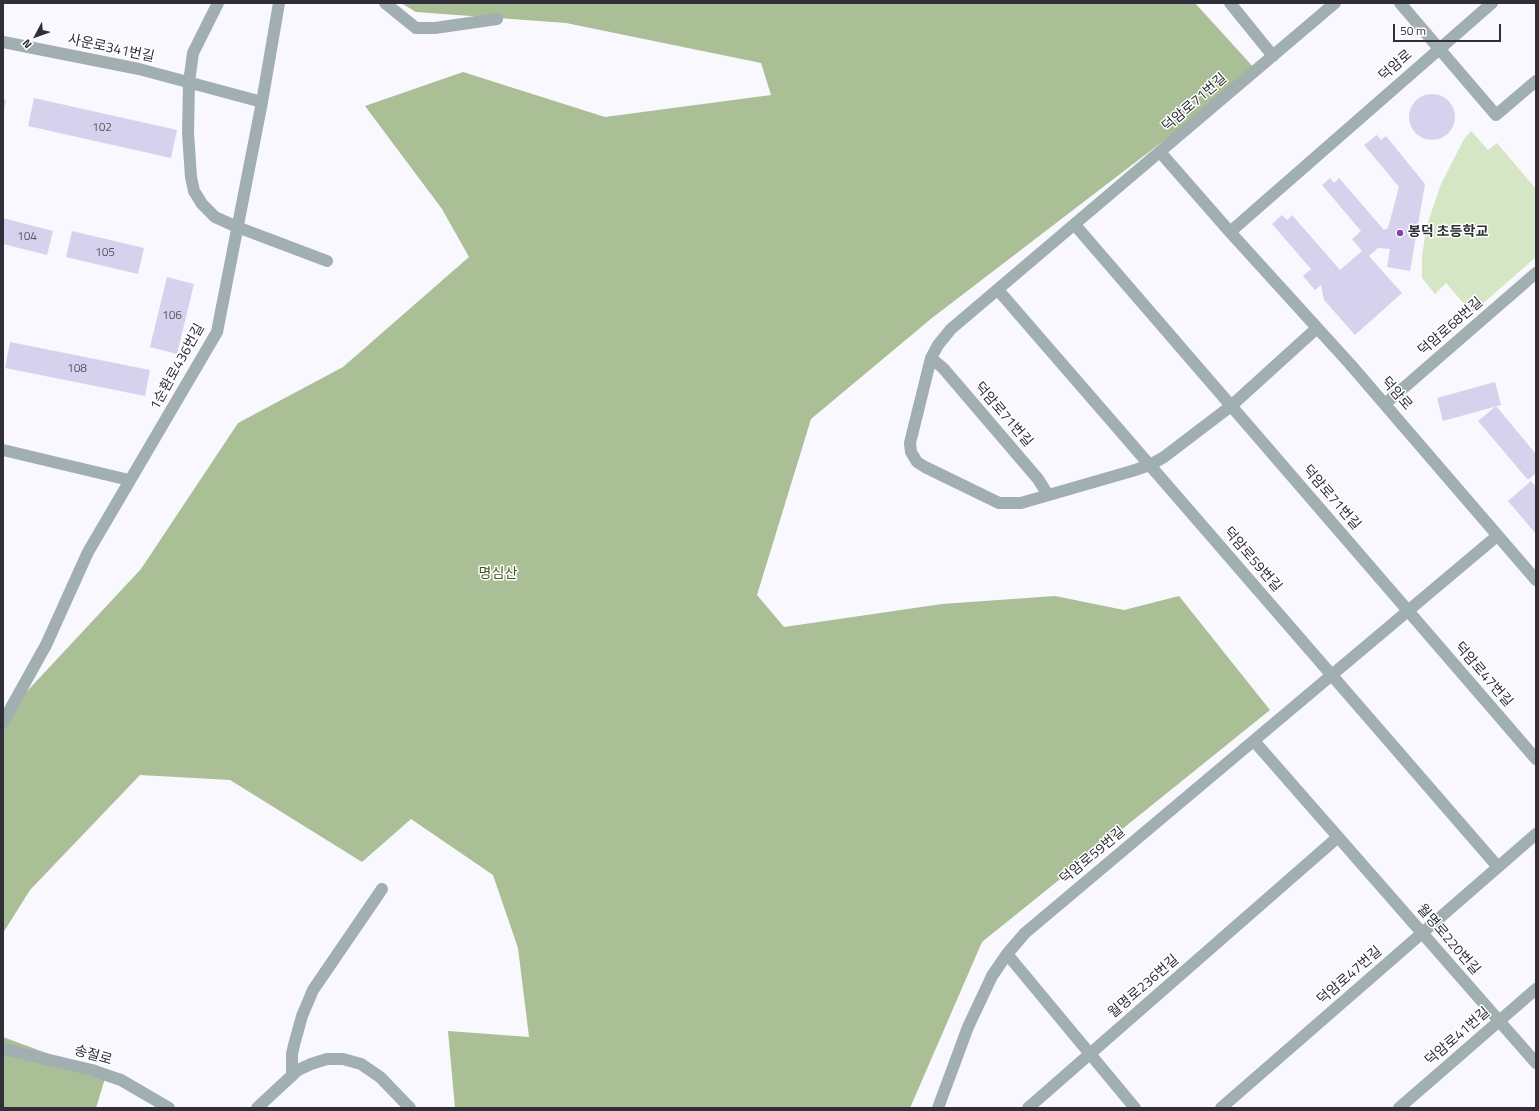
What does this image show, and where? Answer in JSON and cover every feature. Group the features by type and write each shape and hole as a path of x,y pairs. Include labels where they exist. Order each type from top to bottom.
{"street":[{"path":"218,3 193,53 189,82 188,133 191,177 194,191 202,204 215,217 326,261"},
{"name":"1순환로436번길","path":"3,722 46,645 88,552 216,332 262,102 279,3"},
{"path":"385,3 416,28 435,28 496,19"},
{"path":"1230,3 1273,56"},
{"name":"덕암로71번길","path":"1317,328 1231,406 1164,457 1150,465 1021,503 999,503 925,467 917,462 911,452 910,444 931,358 938,345 952,329 1335,3"},
{"path":"1400,3 1496,115 1536,81"},
{"name":"덕암로","path":"1230,232 1492,3"},
{"name":"사운로341번길","path":"3,42 139,69 189,82"},
{"path":"189,82 262,102"},
{"name":"덕암로","path":"1160,152 1385,404 1536,580"},
{"name":"덕암로71번길","path":"1075,225 1408,610"},
{"name":"덕암로68번길","path":"1385,404 1536,273"},
{"path":"998,290 1150,465"},
{"name":"덕암로71번길","path":"931,358 943,368 1038,479 1048,495"},
{"path":"3,450 129,480"},
{"name":"덕암로59번길","path":"1150,465 1332,675"},
{"name":"덕암로59번길","path":"938,1108 968,1027 992,976 1007,954 1025,932 1497,536"},
{"name":"덕암로47번길","path":"1408,610 1536,759"},
{"path":"1332,675 1498,868"},
{"name":"월명로220번길","path":"1254,741 1536,1063"},
{"name":"덕암로47번길","path":"1221,1108 1536,834"},
{"name":"월명로236번길","path":"1028,1108 1338,837"},
{"path":"292,1076 292,1054 294,1045 302,1016 313,990 382,890"},
{"path":"1007,954 1135,1108"},
{"name":"덕암로41번길","path":"1398,1108 1536,989"},
{"name":"송절로","path":"3,1049 92,1070 121,1080 169,1108"},
{"path":"257,1108 298,1070 327,1059 343,1059 361,1064 380,1077 410,1108"}],"green space":[{"name":"명심산","path":"401,3 1195,3 1256,70 932,318 811,419 757,595 784,627 942,604 1055,596 1124,610 1179,596 1270,710 982,942 910,1108 455,1108 448,1031 529,1037 518,948 493,875 411,819 362,862 230,780 140,775 30,890 3,933 3,717 141,569 238,423 343,367 469,257 442,209 365,106 463,72 605,117 771,95 761,63 566,23 416,12"},
{"path":"1471,131 1488,150 1497,143 1536,189 1536,257 1472,313 1446,283 1435,294 1422,278 1422,256 1427,225 1441,184 1464,139"},
{"path":"3,1037 106,1075 96,1108 3,1108"}],"building":[{"path":"1432,94 1445,98 1451,104 1455,117 1451,130 1445,136 1432,140 1419,136 1413,130 1409,117 1413,104 1419,98"},
{"path":"34,98 177,130 171,158 28,126"},
{"path":"3,99 6,100 4,111 3,111"},
{"path":"1377,135 1381,140 1386,136 1425,184 1410,271 1387,267 1390,249 1378,248 1369,256 1402,293 1355,335 1324,300 1321,285 1315,290 1303,276 1311,269 1272,224 1282,215 1287,220 1292,215 1340,270 1362,251 1352,239 1361,231 1322,185 1330,178 1334,183 1339,178 1384,230 1388,228 1399,187 1364,145"},
{"path":"3,218 53,231 47,255 3,244"},
{"path":"72,231 144,248 138,274 66,257"},
{"path":"167,277 194,284 177,354 150,347"},
{"path":"10,342 150,370 145,396 5,368"},
{"path":"1495,382 1501,405 1443,421 1437,398"},
{"path":"1496,406 1536,454 1536,473 1528,480 1478,421"},
{"path":"1531,481 1536,487 1536,534 1508,501"}],"place":[{"name":"봉덕 초등학교","path":"1400,233"}]}
